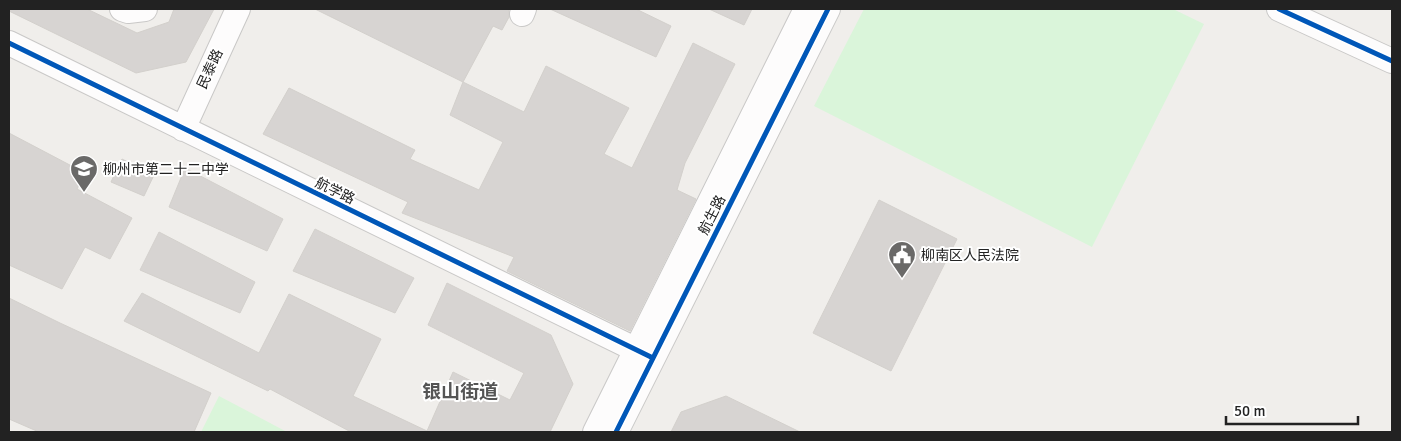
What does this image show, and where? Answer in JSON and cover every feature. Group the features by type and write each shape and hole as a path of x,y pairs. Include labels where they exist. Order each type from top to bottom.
{"street":[{"path":"122,9 128,11 145,9"},
{"name":"民泰路","path":"182,129 238,9"},
{"path":"595,432 644,353 806,9"},
{"name":"航生路","path":"616,432 644,353 828,9"},
{"path":"1280,9 1392,61"},
{"name":"航学路","path":"9,43 644,353"}],"green space":[{"path":"864,9 1173,9 1204,24 1092,247 814,106"},
{"path":"219,396 287,432 201,432"}],"building":[{"path":"9,9 87,9 137,33 169,22 174,9 214,9 186,62 136,73 9,11"},
{"path":"315,9 509,9 509,17 502,30 493,26 463,82"},
{"path":"550,9 636,9 671,26 656,57"},
{"path":"709,9 752,9 744,25"},
{"path":"693,43 735,64 685,163 677,190 696,199 630,331 507,271 514,257 402,213 408,202 263,134 289,88 415,150 410,159 479,190 503,142 450,115 463,82 524,112 546,66 629,108 604,154 632,168"},
{"path":"9,133 85,173 77,189 132,218 110,259 85,247 62,289 9,265"},
{"path":"122,159 154,175 144,196 111,182"},
{"path":"185,168 283,219 267,251 169,207"},
{"path":"879,200 957,239 891,371 813,333"},
{"path":"315,229 414,278 395,313 293,271"},
{"path":"159,232 255,282 240,313 140,270"},
{"path":"447,283 551,335 573,384 550,432 351,432 270,389 268,391 124,321 142,293 259,353 289,294 381,339 353,396 427,431 453,372 510,400 524,373 428,325"},
{"path":"9,298 211,393 194,432 39,432 9,419"},
{"path":"726,396 800,432 671,432 681,412"}],"cycle path":[{"path":"616,432 828,9"},
{"path":"1279,9 1392,61"},
{"path":"9,43 653,358"}],"place":[{"name":"柳州市第二十二中学","path":"84,193"},
{"name":"柳南区人民法院","path":"902,279"}],"district":[{"name":"银山街道","path":"460,392"}]}
